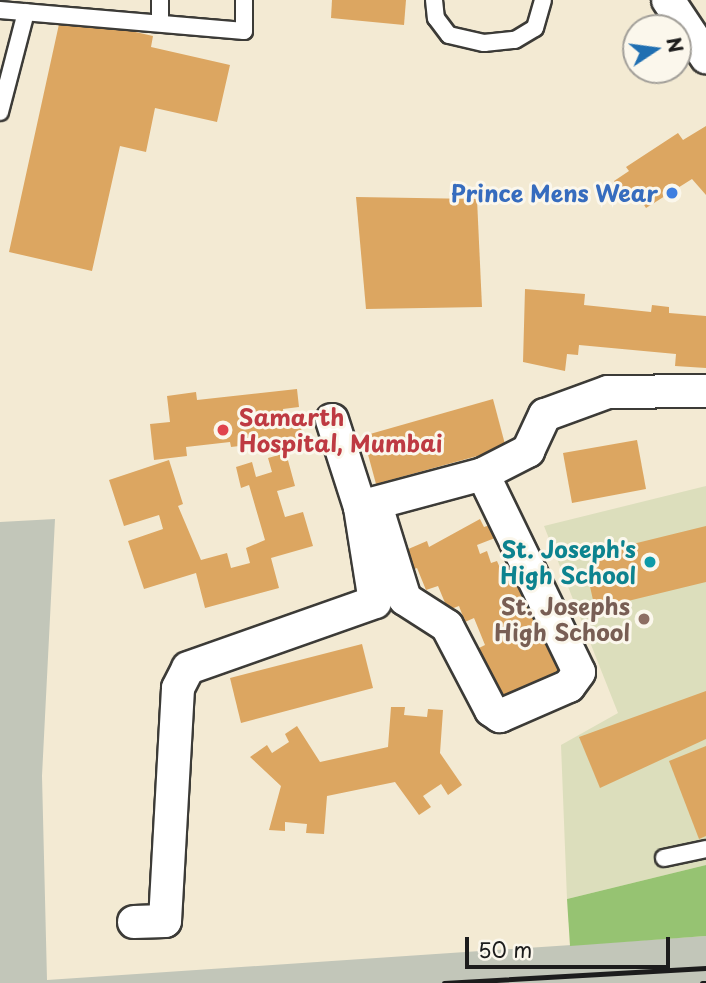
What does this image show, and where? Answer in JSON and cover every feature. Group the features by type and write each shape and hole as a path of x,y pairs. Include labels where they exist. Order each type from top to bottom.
{"street":[{"path":"668,0 706,57"},
{"path":"368,505 483,474 528,451 545,415 608,392 706,391"},
{"path":"332,420 405,599 447,625 491,710 500,716 569,686 579,673 483,474"},
{"path":"134,922 166,921 178,688 188,668 375,602 368,505"}],"lane":[{"path":"160,0 160,23"},
{"path":"0,10 244,31 244,0"},
{"path":"434,0 436,18 449,35 484,43 515,40 535,28 543,0"},
{"path":"0,112 26,12"},
{"path":"664,858 706,849"}],"shaded area":[{"name":"St. Josephs High School","path":"706,486 706,865 567,899 561,745 618,713 544,526"},
{"path":"55,519 42,776 47,980 706,936 706,983 0,983 0,522"}],"green space":[{"path":"706,865 706,936 570,946 567,899"}],"building":[{"path":"332,0 406,0 404,25 331,18"},
{"path":"61,15 153,36 151,47 230,65 217,122 155,108 146,152 120,146 92,271 9,252"},
{"path":"706,126 706,195 692,179 646,208 636,192 626,199 614,181 629,171 626,167 678,133 683,140"},
{"path":"356,197 477,199 482,307 366,309"},
{"path":"525,289 585,294 584,305 651,312 652,305 669,307 669,313 706,316 706,368 675,366 676,354 579,345 578,355 567,354 565,371 523,362"},
{"path":"297,389 299,407 283,409 285,428 301,426 303,444 262,448 261,438 247,440 248,445 231,447 230,442 186,447 187,456 154,460 150,424 170,422 167,396 196,392 197,400"},
{"path":"493,399 506,448 376,484 363,436"},
{"path":"637,440 646,489 572,503 563,453"},
{"path":"286,453 295,486 277,491 285,517 303,512 313,546 271,558 279,588 205,608 196,573 144,589 128,541 163,529 159,515 124,526 109,480 169,460 183,504 178,506 201,560 227,553 231,568 250,563 246,548 265,540 249,485 241,488 236,467 252,462 256,477 272,472 268,458"},
{"path":"480,519 484,527 490,525 495,538 477,545 480,554 487,551 491,563 497,561 506,582 524,574 526,598 537,625 544,622 567,677 501,705 477,649 485,645 474,618 465,622 459,606 448,610 438,586 426,590 417,568 407,572 399,553 427,541 429,547"},
{"name":"St. Joseph's High School","path":"706,526 706,582 595,609 587,573 596,570 592,554"},
{"path":"362,644 373,688 241,723 230,678"},
{"path":"706,691 706,739 600,788 579,737"},
{"path":"391,707 405,707 404,715 427,717 428,709 443,710 440,753 462,785 448,795 441,784 423,796 431,807 419,815 395,782 327,796 324,834 306,833 307,824 285,822 285,831 269,830 281,786 250,757 267,745 272,753 289,742 285,734 297,726 320,762 388,747"},
{"path":"706,746 706,836 699,839 669,761"}],"railway":[{"path":"444,983 706,968"}],"place":[{"name":"Prince Mens Wear","path":"672,193"},
{"name":"Samarth Hospital, Mumbai","path":"223,430"},
{"name":"St. Joseph's High School","path":"650,562"},
{"name":"St. Josephs High School","path":"644,619"}]}
